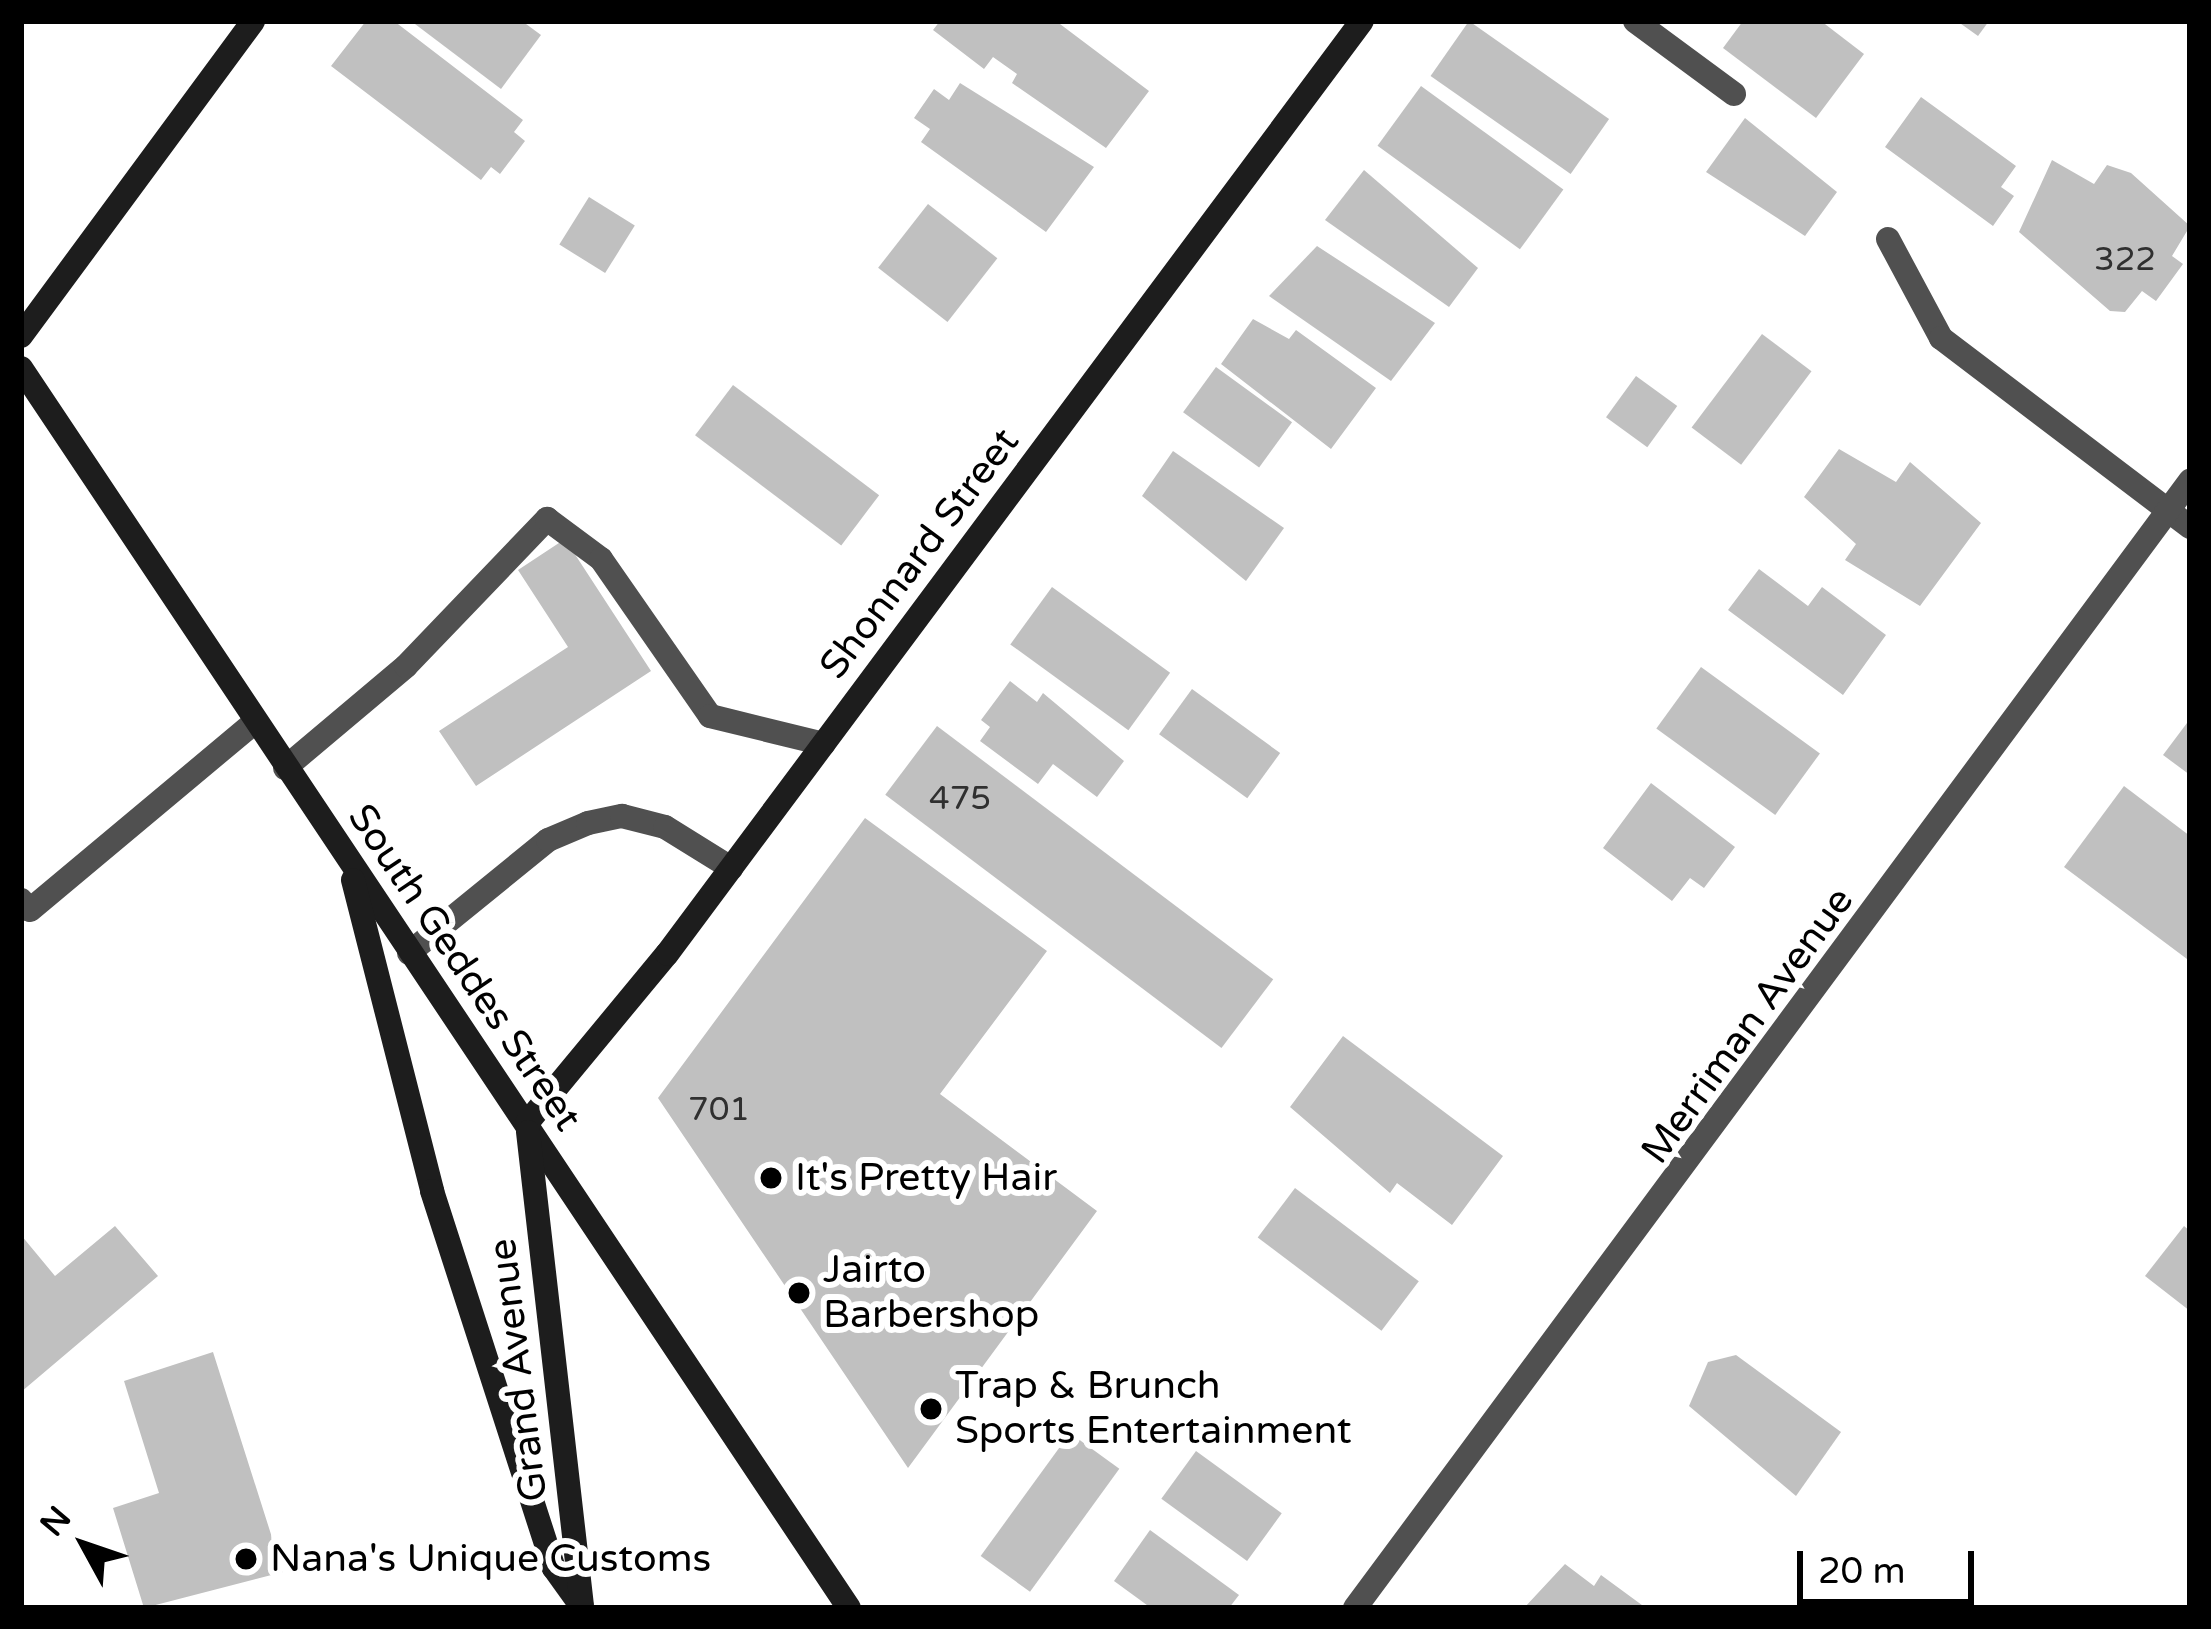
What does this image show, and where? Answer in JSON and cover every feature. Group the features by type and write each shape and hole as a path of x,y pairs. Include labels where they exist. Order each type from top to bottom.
{"street":[{"path":"21,336 253,21"},
{"name":"Shonnard Street","path":"527,1124 731,868 1362,21"},
{"path":"1635,21 1734,94"},
{"path":"1888,239 1941,338 2190,527"},
{"name":"South Geddes Street","path":"21,368 849,1608"},
{"name":"Merriman Avenue","path":"1355,1608 2190,481"},
{"path":"285,768 392,679 547,519 601,559 710,716 824,744"},
{"path":"21,900 30,910 255,722"},
{"path":"409,952 548,839 588,823 622,816 665,827 731,868"},
{"path":"349,865 432,1191 554,1568 583,1608"},
{"name":"Grand Avenue","path":"527,1124 583,1608"}],"building":[{"path":"366,21 394,21 523,120 514,132 525,141 500,174 491,167 481,180 331,66"},
{"path":"411,21 522,21 541,35 501,89"},
{"path":"940,21 1056,21 1149,91 1106,148 1012,83 1017,74 993,57 984,69 933,30"},
{"path":"1469,21 1609,119 1571,174 1431,76"},
{"path":"1743,21 1821,21 1864,54 1816,118 1723,48"},
{"path":"1957,21 1989,21 1978,36"},
{"path":"960,83 1094,167 1046,232 921,142 930,129 914,118 934,89 949,100"},
{"path":"1421,86 1563,189 1520,249 1378,146"},
{"path":"1921,97 2016,166 2001,187 2014,196 1993,226 1885,147"},
{"path":"1745,118 1837,192 1805,236 1706,172"},
{"path":"2052,160 2094,184 2107,165 2131,173 2190,226 2172,256 2183,264 2156,301 2142,291 2125,312 2110,311 2019,232"},
{"path":"1364,170 1478,268 1449,307 1325,220"},
{"path":"589,197 635,226 605,273 559,244"},
{"path":"928,204 997,258 947,322 878,268"},
{"path":"1317,246 1435,323 1391,381 1269,296"},
{"path":"1253,319 1289,339 1296,330 1376,388 1331,449 1221,364"},
{"path":"1762,334 1812,371 1741,465 1692,427"},
{"path":"1216,367 1292,422 1259,468 1183,412"},
{"path":"1636,376 1677,406 1647,447 1606,417"},
{"path":"733,385 879,495 841,545 695,435"},
{"path":"1839,449 1896,482 1910,462 1981,523 1920,606 1845,560 1856,544 1804,497"},
{"path":"1173,451 1284,528 1246,581 1142,496"},
{"path":"565,539 651,671 476,786 439,731 568,647 518,570"},
{"path":"1759,569 1808,606 1822,587 1886,635 1843,695 1728,610"},
{"path":"1052,587 1170,673 1128,730 1010,644"},
{"path":"1701,667 1820,753 1775,815 1656,728"},
{"path":"1010,681 1037,702 1043,693 1124,761 1097,797 1053,764 1038,784 980,741 990,727 981,720"},
{"path":"1192,689 1280,753 1247,798 1159,734"},
{"path":"2190,719 2190,775 2163,755"},
{"path":"937,726 1273,979 1221,1048 885,795"},
{"path":"1651,783 1735,847 1704,888 1690,878 1672,901 1603,848"},
{"path":"2124,786 2190,836 2187,959 2064,867"},
{"path":"865,818 1047,951 940,1094 1097,1211 908,1468 658,1098"},
{"path":"1343,1036 1503,1156 1452,1225 1397,1183 1390,1193 1290,1107"},
{"path":"1295,1188 1419,1281 1381,1331 1258,1238"},
{"path":"115,1226 158,1276 21,1392 21,1235 55,1276"},
{"path":"2184,1226 2190,1231 2190,1311 2145,1276"},
{"path":"213,1352 283,1572 144,1608 113,1508 159,1493 124,1381"},
{"path":"1736,1355 1841,1432 1796,1496 1689,1406 1708,1362"},
{"path":"1070,1433 1119,1469 1030,1592 981,1556"},
{"path":"1196,1451 1282,1513 1247,1561 1161,1499"},
{"path":"1150,1530 1239,1595 1229,1608 1151,1608 1114,1581"},
{"path":"1565,1564 1594,1586 1601,1575 1646,1608 1524,1608"}],"place":[{"name":"It's Pretty Hair","path":"771,1178"},
{"name":"Jairto Barbershop","path":"799,1293"},
{"name":"Trap & Brunch Sports Entertainment","path":"931,1409"},
{"name":"Nana's Unique Customs","path":"246,1559"}]}
